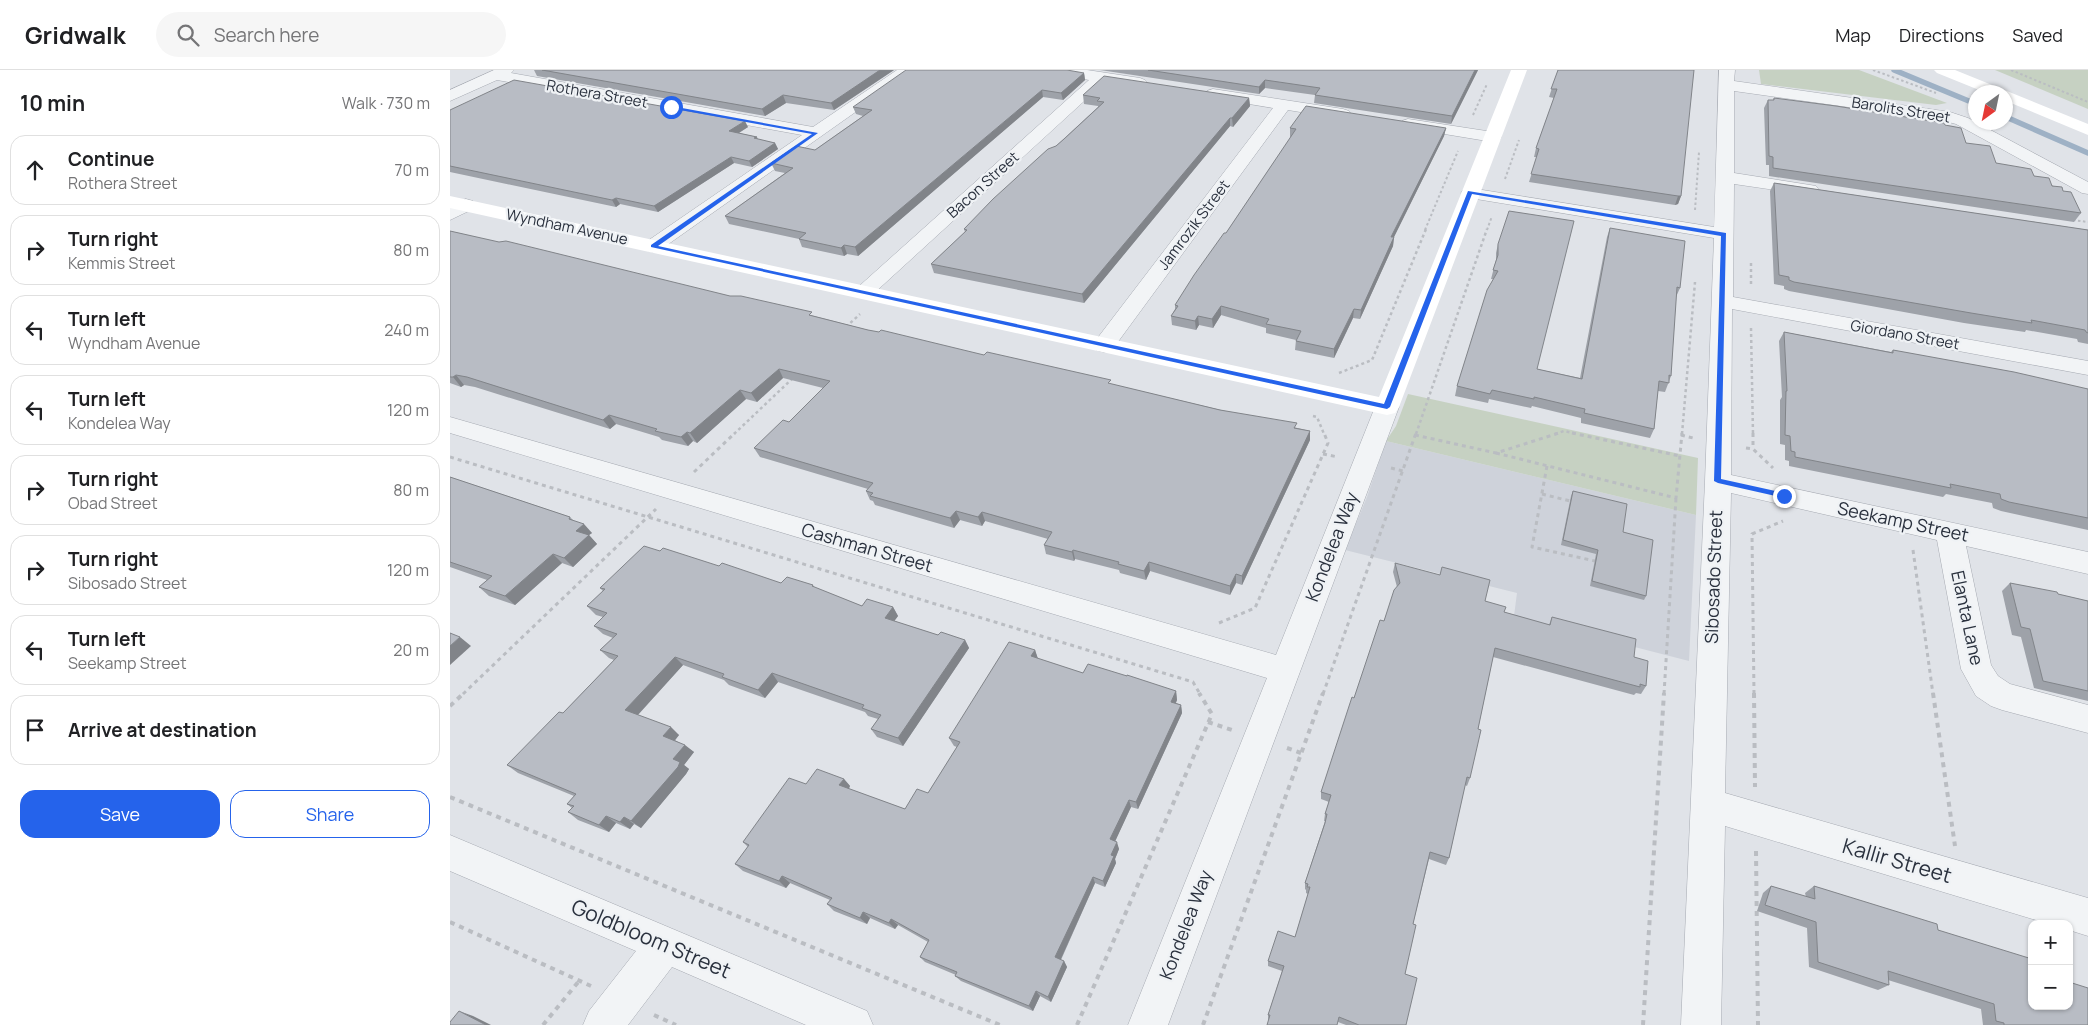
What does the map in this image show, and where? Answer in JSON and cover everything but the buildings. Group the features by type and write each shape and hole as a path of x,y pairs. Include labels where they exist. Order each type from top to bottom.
{"street":[{"path":"653,246 907,70"},
{"path":"1058,70 1158,85"},
{"name":"Kondelea Way","path":"1148,1025 1284,670 1519,70"},
{"path":"1942,70 1980,85"},
{"path":"450,96 501,72"},
{"name":"Rothera Street","path":"501,72 816,133"},
{"name":"Bacon Street","path":"864,292 1101,77"},
{"name":"Sibosado Street","path":"1701,1025 1718,481 1727,78"},
{"name":"Barolits Street","path":"1727,78 1944,115 1962,121 2088,189"},
{"path":"1197,91 1363,117"},
{"path":"2013,99 2088,130"},
{"name":"Jamrozik Street","path":"1104,345 1284,104"},
{"path":"1392,121 1493,137"},
{"path":"1725,177 1827,192"},
{"path":"1470,192 1724,234"},
{"name":"Wyndham Avenue","path":"455,207 653,246 1387,407"},
{"name":"Giordano Street","path":"1721,301 2088,368"},
{"name":"Cashman Street","path":"450,425 1284,670"},
{"name":"Seekamp Street","path":"1718,481 2088,563"},
{"name":"Elanta Lane","path":"1949,532 1976,669 1987,686 2002,696 2088,718"},
{"name":"Kallir Street","path":"1707,804 2088,917"},
{"name":"Goldbloom Street","path":"450,853 853,1025"},
{"path":"613,1013 665,945"}],"path":[{"path":"1873,70 1943,96"},
{"path":"2011,70 2088,102"},
{"path":"1472,117 1490,78"},
{"path":"1331,376 1372,360 1458,148"},
{"path":"1203,1025 1415,435 1494,208"},
{"path":"2069,219 2088,222"},
{"path":"1643,1025 1676,498 1696,279"},
{"path":"1220,623 1255,608 1328,443 1317,417"},
{"path":"1496,453 1564,431 1680,456"},
{"path":"1415,435 1496,453 1676,498"},
{"path":"450,457 1193,682 1212,714 1077,1025"},
{"path":"1547,466 1532,547 1595,561"},
{"path":"1542,494 1570,501"},
{"path":"1758,1025 1752,534 1788,519"},
{"path":"1913,548 1955,846"},
{"path":"450,797 1000,1025"},
{"path":"450,922 579,981 613,1013 676,1025"},
{"path":"543,1025 579,981"}],"shaded area":[{"path":"1386,441 1696,515 1689,661 1514,616 1517,593 1345,550 1367,497"}],"green space":[{"path":"1759,70 1859,70 1947,103 1936,105 1761,84"},
{"path":"1995,70 2088,70 2088,109"},
{"path":"1408,394 1698,458 1696,515 1386,441 1396,426"}],"waterway":[{"path":"1894,70 1968,101"},
{"path":"2013,120 2088,153"}],"route":[{"path":"671,107 816,133 653,246 1387,407 1470,192 1724,234 1718,481 1784,496"}]}
